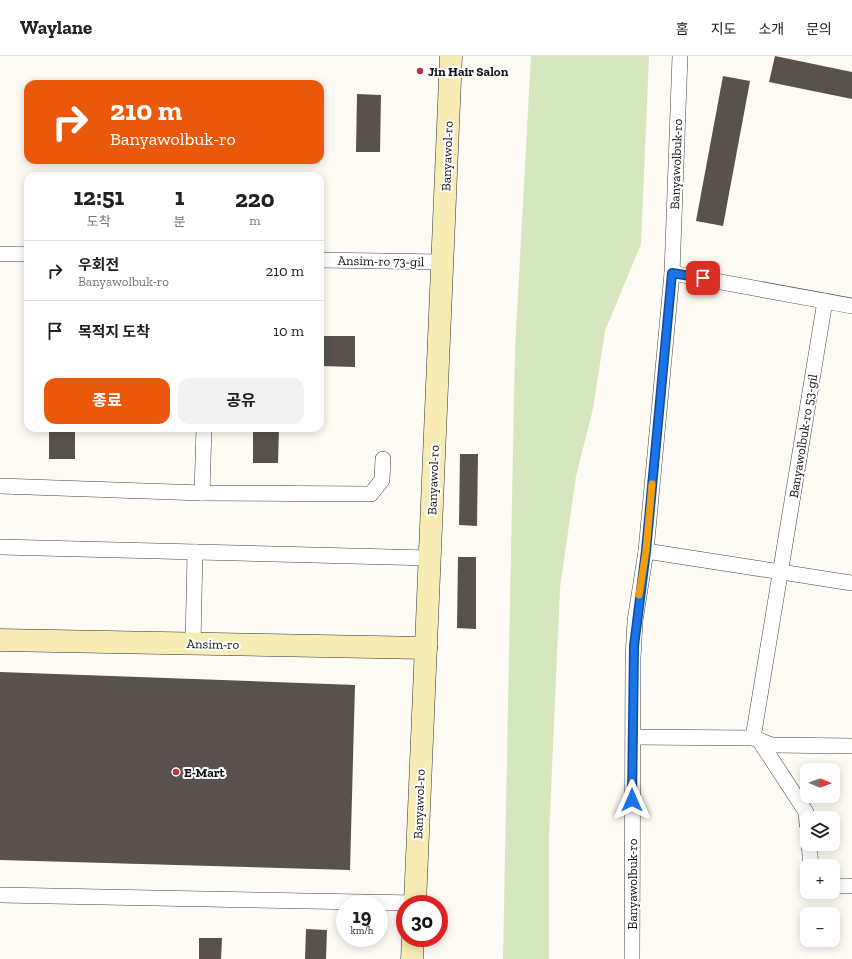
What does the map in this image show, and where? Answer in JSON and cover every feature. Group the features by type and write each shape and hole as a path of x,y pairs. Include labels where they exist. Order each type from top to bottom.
{"main road":[{"name":"Banyawol-ro","path":"415,895 451,56"},
{"name":"Ansim-ro","path":"0,640 426,648"},
{"path":"412,959 413,947"}],"street":[{"name":"Banyawolbuk-ro","path":"632,959 633,651 646,551 672,273 680,56"},
{"path":"0,254 24,254"},
{"name":"Ansim-ro 73-gil","path":"324,260 442,262"},
{"path":"672,273 852,306"},
{"name":"Banyawolbuk-ro 53-gil","path":"756,739 781,572 826,301"},
{"path":"202,493 204,432"},
{"path":"0,486 202,493 371,494 382,480 383,459"},
{"path":"0,547 430,558"},
{"path":"646,551 852,583"},
{"path":"193,644 195,552"},
{"path":"633,736 756,739 772,745 852,746"},
{"path":"756,739 805,811"},
{"path":"840,886 852,886"},
{"path":"0,895 396,903"}],"green space":[{"path":"531,56 649,56 641,244 605,331 593,409 576,476 560,588 549,836 549,959 503,959 515,349"}],"building":[{"path":"775,56 852,72 852,99 769,82"},
{"path":"723,76 750,81 723,226 696,221"},
{"path":"357,94 381,95 380,152 356,152"},
{"path":"324,336 355,336 355,367 324,366"},
{"path":"49,432 75,432 75,459 49,459"},
{"path":"253,432 279,432 278,463 253,463"},
{"path":"460,454 478,454 477,526 459,525"},
{"path":"458,557 476,557 476,629 457,628"},
{"name":"E-Mart","path":"0,672 355,685 350,870 0,860"},
{"path":"306,929 327,930 326,959 305,959"},
{"path":"199,938 222,938 221,959 199,959"}],"slow traffic":[{"path":"639,595 646,551 652,484"}],"place":[{"name":"Jin Hair Salon","path":"420,71"},
{"name":"E-Mart","path":"176,772"}],"route":[{"path":"632,800 633,658 636,621 646,551 672,273 703,278"}]}
